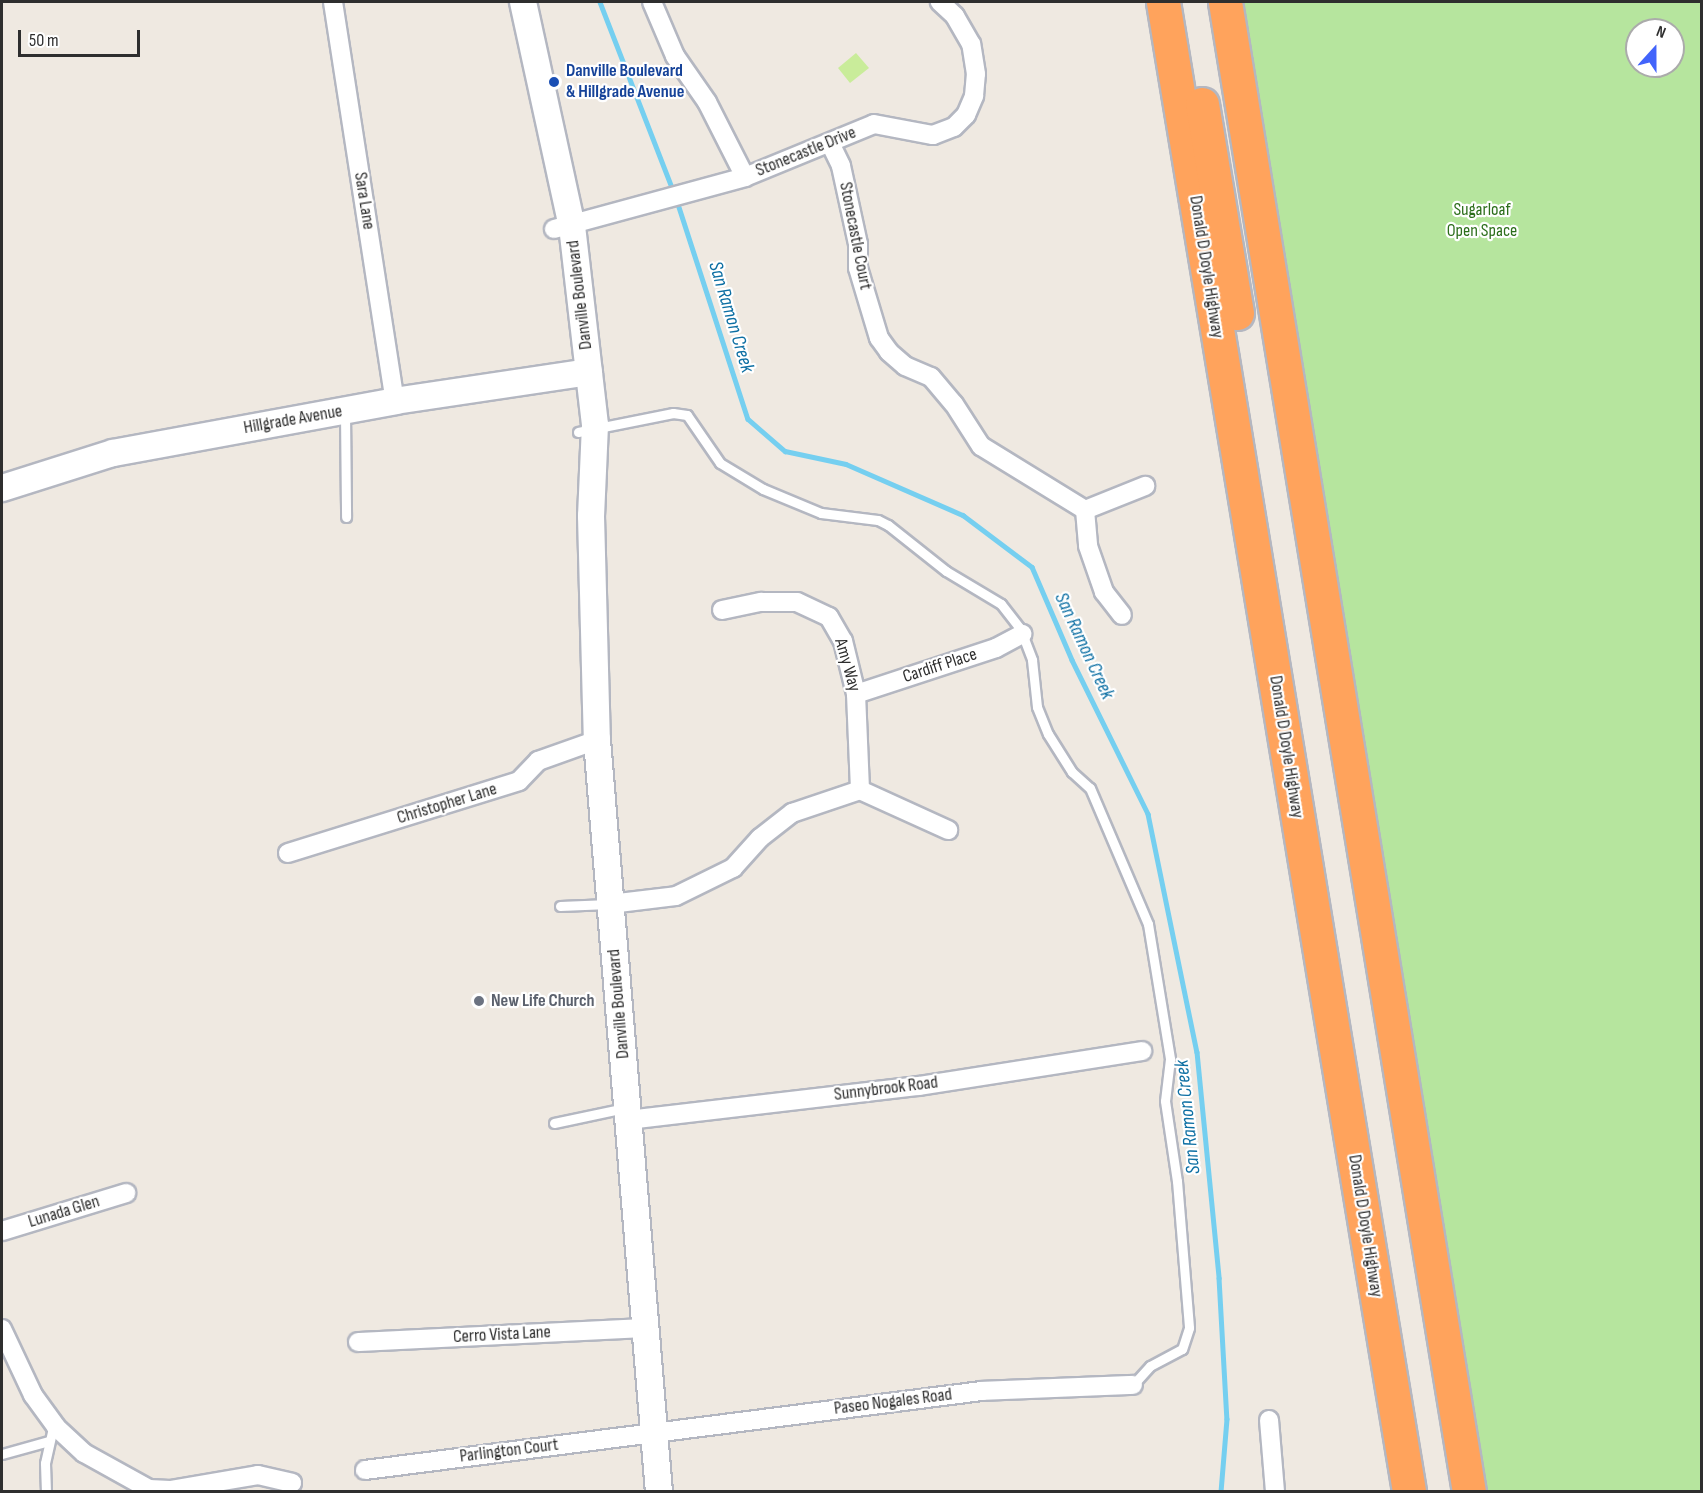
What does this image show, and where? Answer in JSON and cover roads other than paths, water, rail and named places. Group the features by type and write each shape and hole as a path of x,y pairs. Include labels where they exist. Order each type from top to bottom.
{"highway":[{"name":"Donald D Doyle Highway","path":"1162,2 1409,1491"},
{"path":"1184,2 1429,1491"},
{"path":"1225,2 1469,1491"}],"main road":[{"name":"Danville Boulevard","path":"523,2 563,227 582,373 591,516 597,740 659,1491"},
{"name":"Hillgrade Avenue","path":"2,488 113,453 395,401 582,373"}],"street":[{"name":"Sara Lane","path":"333,2 395,401"},
{"path":"652,2 675,56 707,102 745,177"},
{"name":"Stonecastle Drive","path":"563,227 745,177 801,151 830,143 874,124 933,135 954,127 966,115 974,96 976,74 971,44 955,16 940,2"},
{"name":"Stonecastle Court","path":"830,143 841,166 858,244 858,268 879,338 889,352 905,366 931,377 954,404 981,446 1084,510"},
{"path":"1122,615 1104,592 1088,546 1084,510 1145,486"},
{"name":"Amy Way","path":"722,610 761,602 797,602 829,617 843,640 856,694 860,790"},
{"name":"Cardiff Place","path":"856,694 996,648 1022,634"},
{"name":"Christopher Lane","path":"288,853 519,781 538,761 597,740"},
{"path":"610,904 676,896 733,868 760,838 792,813 860,790 948,830"},
{"name":"Sunnybrook Road","path":"628,1114 919,1086 1142,1051"},
{"name":"Lunada Glen","path":"2,1231 126,1193"},
{"name":"Cerro Vista Lane","path":"358,1342 646,1328"},
{"path":"2,1329 51,1432 149,1489 170,1490 258,1474 292,1483"},
{"name":"Paseo Nogales Road","path":"653,1432 982,1391 1133,1385"},
{"path":"1269,1420 1275,1491"},
{"name":"Parlington Court","path":"365,1470 653,1432"}],"lane":[{"path":"345,410 346,517"},
{"path":"586,431 673,413 687,415 720,463 763,489 821,513 878,520 888,525 946,571 1001,604 1022,634 1032,660 1037,707 1048,734 1072,772 1090,788 1148,924 1170,1059 1165,1101 1179,1203 1189,1328 1182,1349 1150,1366 1133,1385"},
{"path":"560,906 610,904"},
{"path":"554,1123 628,1114"},
{"path":"2,1454 51,1432 46,1491"}],"waterway":[{"name":"San Ramon Creek","path":"600,2 674,193"},
{"name":"San Ramon Creek","path":"677,201 748,419 785,451 846,464 963,515 1032,567 1072,660 1148,814 1197,1052 1219,1278 1227,1419 1221,1492"}],"place":[{"name":"Danville Boulevard & Hillgrade Avenue","path":"554,82"},
{"name":"New Life Church","path":"479,1001"}],"park label":[{"name":"Sugarloaf Open Space","path":"1482,221"}]}
